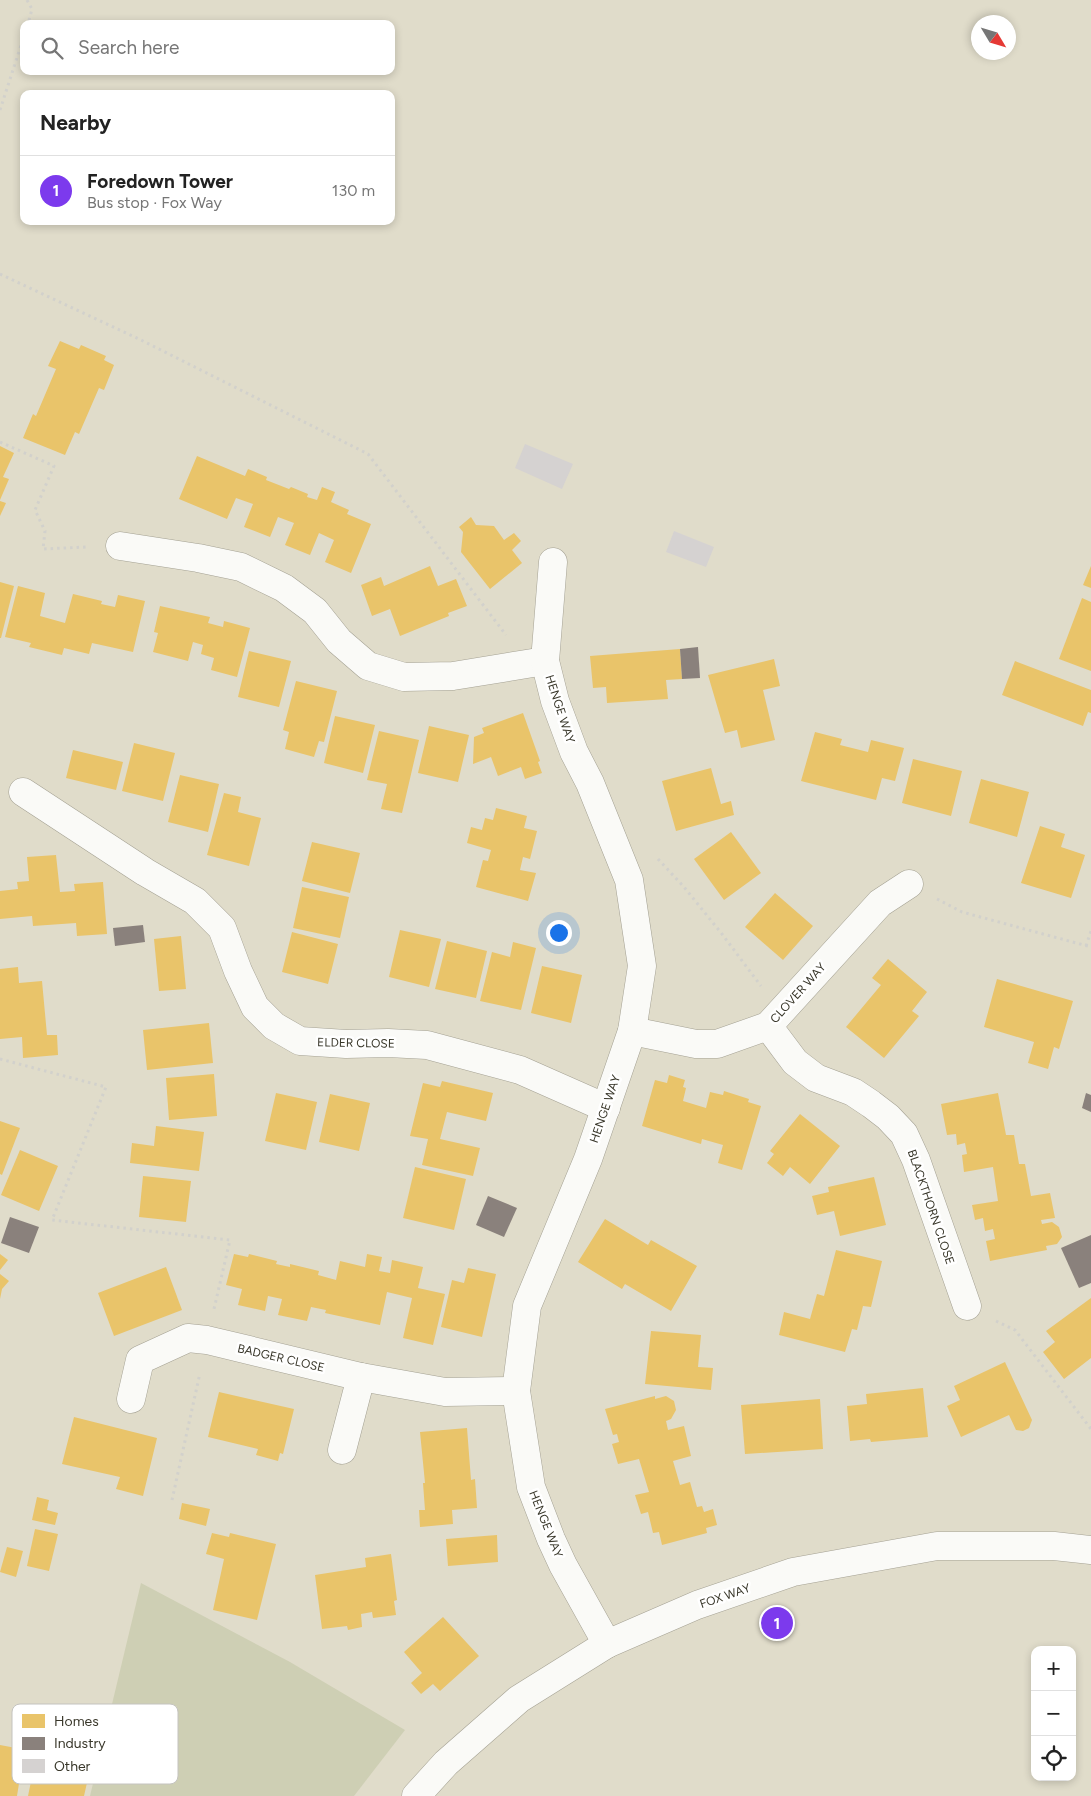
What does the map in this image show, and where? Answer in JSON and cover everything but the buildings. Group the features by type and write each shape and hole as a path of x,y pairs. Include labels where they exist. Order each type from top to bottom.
{"street":[{"path":"120,546 198,558 241,567 284,588 315,611 339,641 368,666 404,677 453,676 536,662"},
{"name":"HENGE WAY","path":"554,562 536,662 555,701 574,752 590,783 629,880 642,966 632,1031 606,1108 588,1158 527,1306 516,1392 531,1487 563,1565 607,1644"},
{"name":"ELDER CLOSE","path":"23,792 145,872 196,901 222,928 238,971 255,1007 274,1026 300,1041 427,1046 520,1070 606,1108"},
{"name":"CLOVER WAY","path":"632,1031 696,1044 717,1044 775,1019 880,903 909,884"},
{"name":"BLACKTHORN CLOSE","path":"775,1019 795,1062 816,1078 852,1092 871,1104 888,1117 904,1134 916,1160 967,1306"},
{"path":"131,1398 140,1360 188,1338 204,1340"},
{"name":"BADGER CLOSE","path":"204,1340 361,1377 445,1392 516,1392"},
{"path":"342,1450 361,1377"},
{"name":"FOX WAY","path":"416,1796 446,1763 519,1699 607,1644 697,1605 793,1572 936,1546 1054,1546 1091,1550"}],"path":[{"path":"27,0 32,8 29,20"},
{"path":"0,110 20,48"},
{"path":"0,274 141,340 368,454 536,662"},
{"path":"0,442 54,466 35,510 45,531 43,549 120,546"},
{"path":"657,857 722,934 752,977 775,1019"},
{"path":"909,884 962,912 1089,946 1091,931"},
{"path":"0,1059 106,1087 52,1220 230,1240 204,1340 172,1500"},
{"path":"967,1306 1015,1330 1091,1429"}],"green space":[{"path":"141,1583 290,1662 405,1730 354,1796 90,1796 93,1784 178,1784 178,1704 112,1704"}],"place":[{"name":"Foredown Tower","path":"777,1623"}]}
